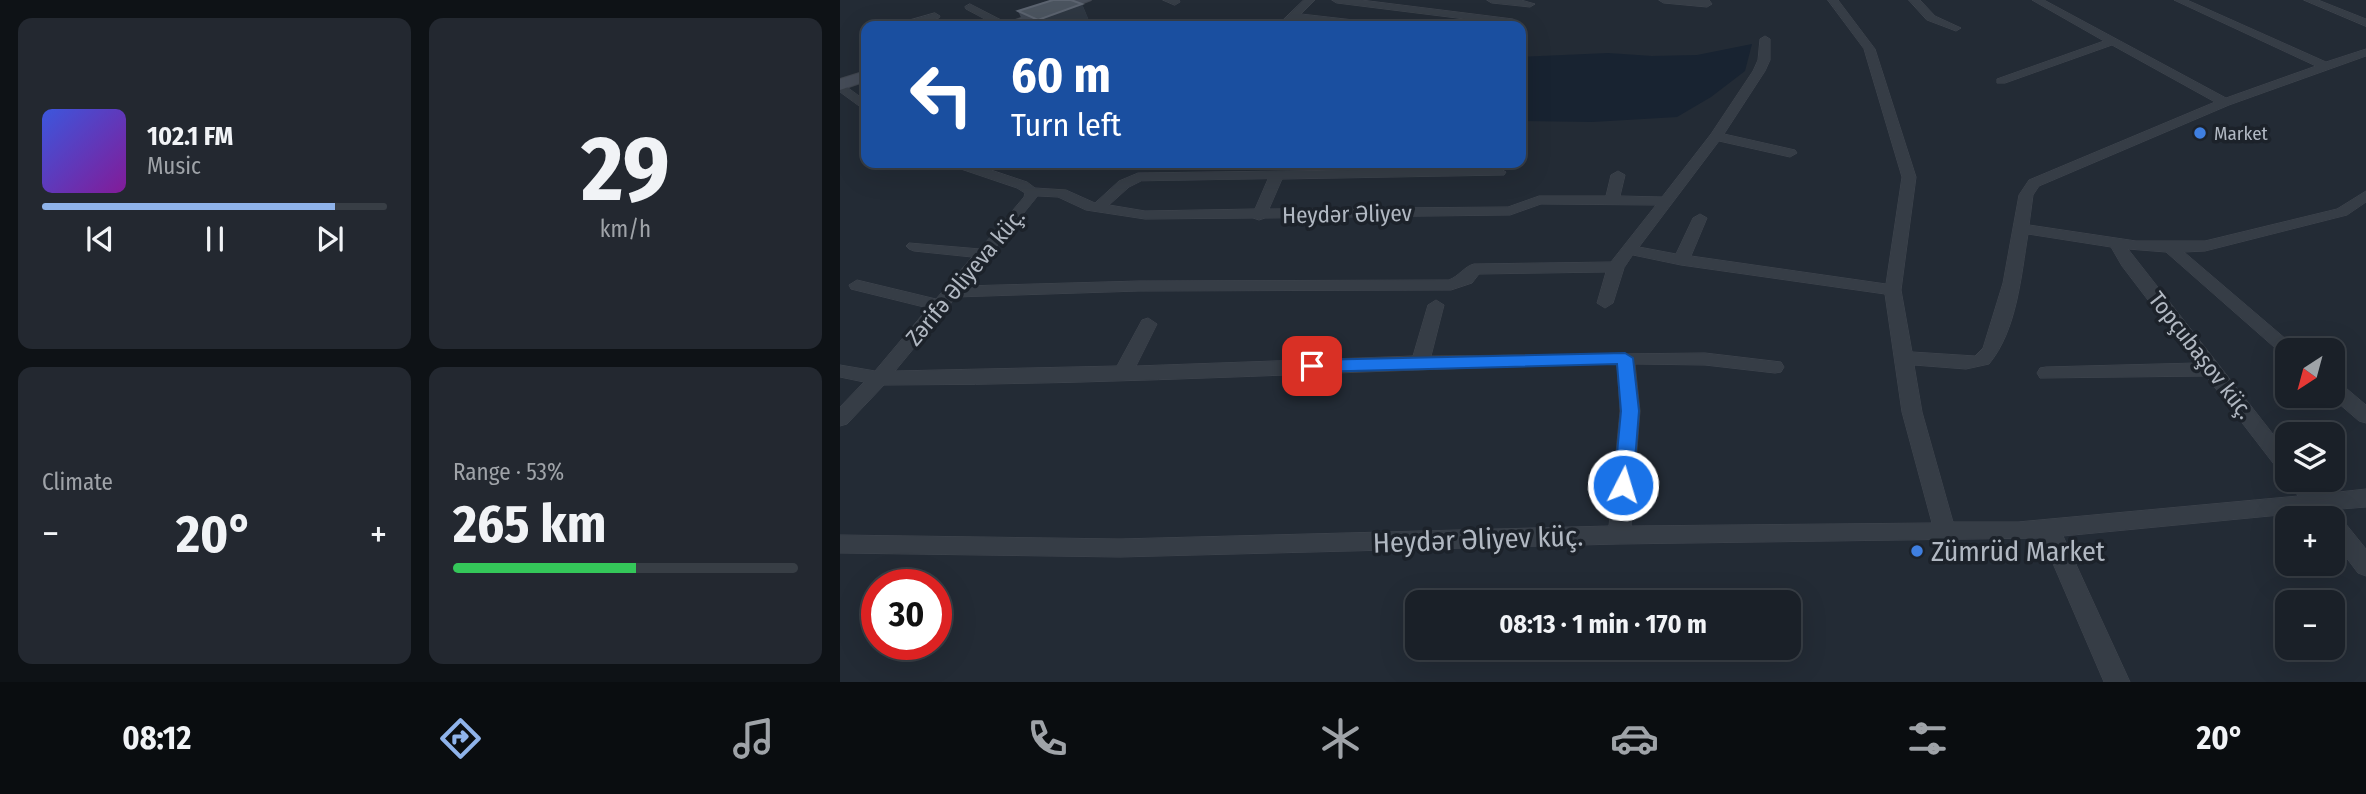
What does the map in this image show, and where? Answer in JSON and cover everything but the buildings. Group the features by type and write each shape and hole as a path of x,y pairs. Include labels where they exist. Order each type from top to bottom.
{"main road":[{"path":"1026,21 1084,0"},
{"path":"842,82 861,77"}],"street":[{"path":"1288,21 1310,0"},
{"path":"1337,0 1489,21"},
{"path":"1492,0 1532,2"},
{"path":"1664,0 1707,4 1703,0"},
{"path":"1833,0 1869,49 1909,177 1894,290 1912,412 1945,532"},
{"path":"1914,0 1931,18 1956,28"},
{"path":"2037,0 2225,102"},
{"path":"2179,0 2325,66"},
{"path":"2309,0 2366,23"},
{"path":"1514,21 1532,2"},
{"path":"970,6 996,21"},
{"path":"910,21 934,16"},
{"path":"1293,16 1336,21"},
{"path":"1605,303 1616,267 1716,136 1759,71 1764,60 1765,40"},
{"path":"2001,81 2111,41"},
{"path":"1902,357 1969,362 1984,359 1991,351 2006,306 2026,195 2034,183 2225,102 2366,52"},
{"path":"842,82 861,102"},
{"path":"1716,136 1790,153"},
{"name":"Zərifə Əliyeva küç.","path":"840,419 879,378 1026,207 1032,192 1023,185 980,168"},
{"path":"1097,208 1124,184 1155,168"},
{"path":"1138,177 1499,172"},
{"path":"1259,216 1277,175"},
{"path":"1612,200 1618,175"},
{"name":"Heydər Əliyev","path":"1032,192 1061,193 1086,206 1145,215 1259,216 1510,211 1539,200 1665,201"},
{"path":"2021,228 2116,242 2169,247 2205,246 2342,212 2366,195"},
{"path":"1681,260 1700,218"},
{"name":"Topçubaşov küç.","path":"2116,242 2128,263 2275,450"},
{"path":"914,246 986,254"},
{"path":"2169,247 2275,339"},
{"path":"1628,249 1681,260 1894,290"},
{"path":"953,292 1139,286 1451,285 1466,279 1474,270 1616,267"},
{"path":"857,285 941,306"},
{"path":"1420,362 1436,305"},
{"path":"1123,373 1148,324"},
{"path":"1619,535 1630,411 1625,358"},
{"path":"840,371 879,378 964,378 1420,362 1625,358 1705,359 1775,367"},
{"path":"2046,373 2212,369"},
{"path":"2345,398 2366,415"},
{"path":"2308,492 2319,506"},
{"name":"Heydər Əliyev küç.","path":"2337,506 2366,498"},
{"name":"Heydər Əliyev küç.","path":"840,544 1120,548 1619,535 1945,532 2049,529 2275,513"},
{"path":"2049,529 2118,682"},
{"path":"2345,539 2366,566"}],"water":[{"path":"1752,44 1745,71 1711,97 1677,117 1592,122 1526,121 1526,57 1608,53 1697,55"}],"place":[{"name":"Market","path":"2200,133"},
{"name":"Zümrüd Market","path":"1917,551"}],"route":[{"path":"1312,366 1625,358 1630,411 1623,485"}]}
